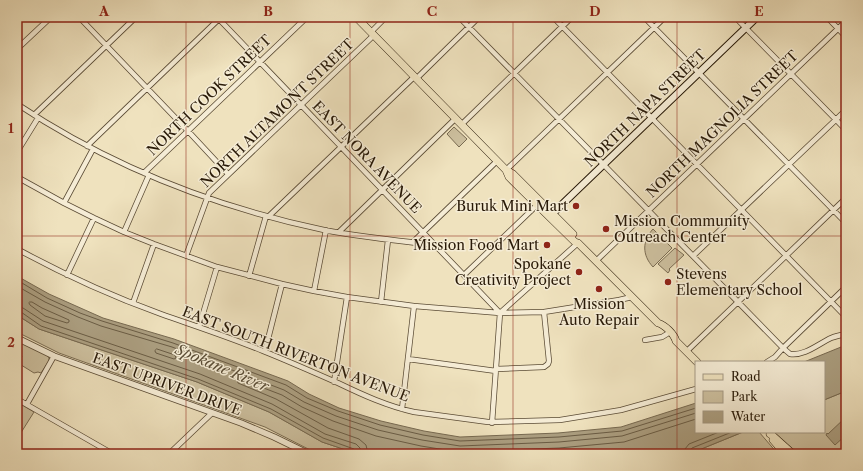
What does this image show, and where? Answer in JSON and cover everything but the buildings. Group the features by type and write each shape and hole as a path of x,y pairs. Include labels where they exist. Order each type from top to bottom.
{"main road":[{"path":"356,17 458,122 506,170 513,174 551,215 578,239 578,243 632,296 672,340 676,341 696,361"},
{"name":"NORTH NAPA STREET","path":"551,215 757,17"},
{"path":"506,170 509,177 537,205 551,215"},
{"path":"658,323 662,324 675,337 676,341"},
{"path":"769,433 771,438 785,454"},
{"path":"769,433 793,454"}],"street":[{"path":"17,49 51,17"},
{"path":"79,17 228,174"},
{"path":"17,152 36,117 136,17"},
{"name":"NORTH COOK STREET","path":"124,232 146,174 188,131 307,17"},
{"name":"NORTH ALTAMONT STREET","path":"186,256 206,197 209,193 372,34 386,17"},
{"path":"459,17 790,354 798,354 832,338 846,334"},
{"path":"249,276 267,216 479,17"},
{"path":"553,17 846,317"},
{"path":"338,232 382,190 514,73 572,17"},
{"path":"644,17 846,223"},
{"path":"506,170 665,17"},
{"path":"735,17 846,130"},
{"path":"827,17 846,37"},
{"path":"87,146 219,18"},
{"name":"EAST NORA AVENUE","path":"219,18 500,313"},
{"name":"NORTH MAGNOLIA STREET","path":"596,261 846,21"},
{"path":"17,104 36,117 93,149 146,174 206,197 267,216 326,230 388,240 436,245"},
{"path":"693,256 846,110"},
{"path":"64,203 93,149"},
{"path":"413,242 497,161"},
{"path":"17,177 94,218 154,244 217,267 314,291 414,306 500,313 544,312 620,300 632,296"},
{"path":"687,351 846,198"},
{"path":"464,275 537,205"},
{"path":"67,275 94,218"},
{"path":"314,291 326,230"},
{"path":"381,302 388,240"},
{"path":"492,423 500,313 578,243"},
{"path":"133,303 154,244"},
{"name":"EAST SOUTH RIVERTON AVENUE","path":"17,250 96,288 161,314 231,337 379,402 414,412 492,423 560,420 621,410 695,389"},
{"path":"199,326 217,267"},
{"path":"265,351 282,284"},
{"path":"769,361 775,357 846,287"},
{"path":"334,382 347,297"},
{"path":"402,409 414,306"},
{"path":"408,359 496,370 544,367 549,361 544,312"},
{"path":"645,340 662,337 667,334"},
{"name":"EAST UPRIVER DRIVE","path":"17,338 54,356 241,423 309,454"},
{"path":"26,404 54,356"},
{"path":"17,399 113,454"},
{"path":"169,454 212,413"}],"green space":[{"path":"454,127 467,139 459,147 447,134"},
{"path":"653,229 672,248 653,267 645,253 645,243"},
{"path":"675,248 684,255 669,269 670,270 668,273 658,264"},
{"path":"17,315 39,329 197,382 269,412 322,442 358,454 318,454 265,427 59,353 17,332"},
{"path":"17,341 47,355 49,361 41,373 34,373 18,363 22,356 17,354"},
{"path":"846,391 846,454 796,454 774,433 825,433 825,400"},
{"path":"17,402 34,412 17,439"},
{"path":"741,433 760,433 778,454 689,454"}],"water":[{"name":"Spokane River","path":"17,276 49,294 103,318 174,339 288,381 309,394 339,408 381,421 424,431 460,437 558,433 621,427 695,403 695,433 741,433 689,454 358,454 322,442 269,412 197,382 39,329 17,315"},
{"path":"846,345 846,391 825,400 825,361 806,361"},
{"path":"846,417 846,435 835,445 826,435"}],"place":[{"name":"Buruk Mini Mart","path":"576,206"},
{"name":"Mission Community Outreach Center","path":"606,229"},
{"name":"Mission Food Mart","path":"547,245"},
{"name":"Spokane Creativity Project","path":"579,272"},
{"name":"Stevens Elementary School","path":"668,282"},
{"name":"Mission Auto Repair","path":"599,289"}]}
